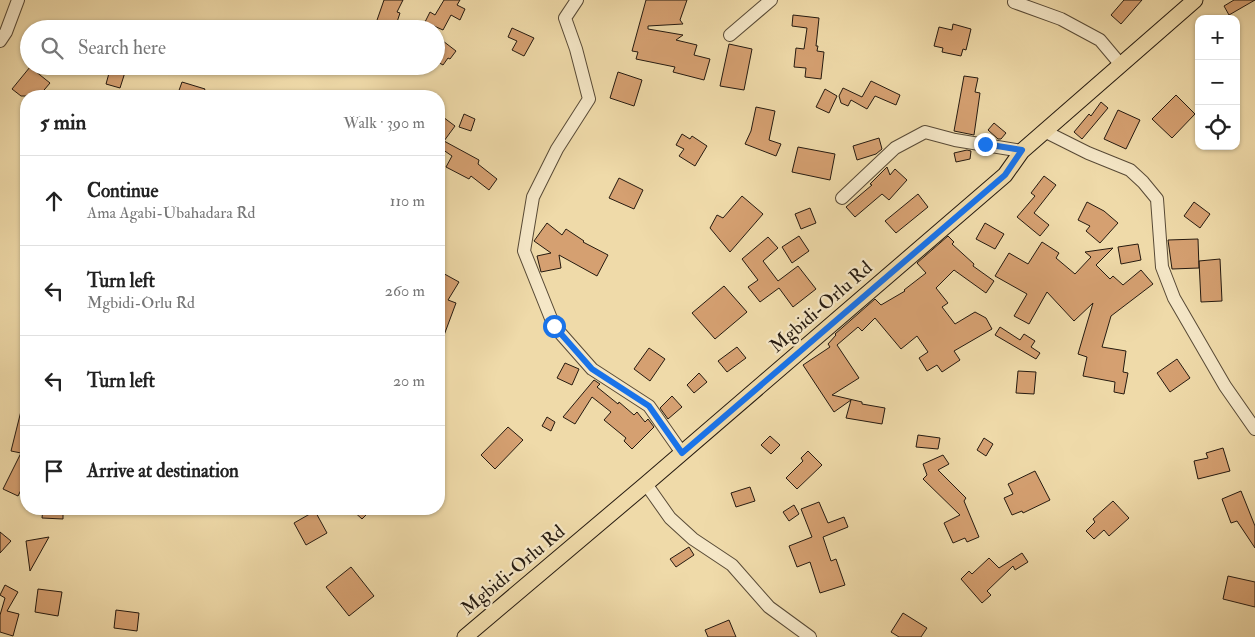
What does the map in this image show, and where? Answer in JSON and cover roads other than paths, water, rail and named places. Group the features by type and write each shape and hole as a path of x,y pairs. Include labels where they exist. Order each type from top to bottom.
{"main road":[{"name":"Mgbidi-Orlu Rd","path":"465,637 1005,175 1022,150 1195,0"}],"street":[{"path":"0,41 6,32 18,0"},
{"path":"577,0 565,18 576,49 589,99 557,148 533,197 524,251 554,326 592,369 649,406 682,453"},
{"path":"730,35 771,0"},
{"path":"1014,2 1061,19 1100,40 1121,65"},
{"path":"1044,131 1088,153 1130,170 1144,182 1157,199 1162,267 1174,298 1225,386 1255,429"},
{"path":"842,198 895,148 925,132 955,140 1022,150"},
{"path":"646,484 670,518 693,540 732,565 769,607 810,637"}]}
